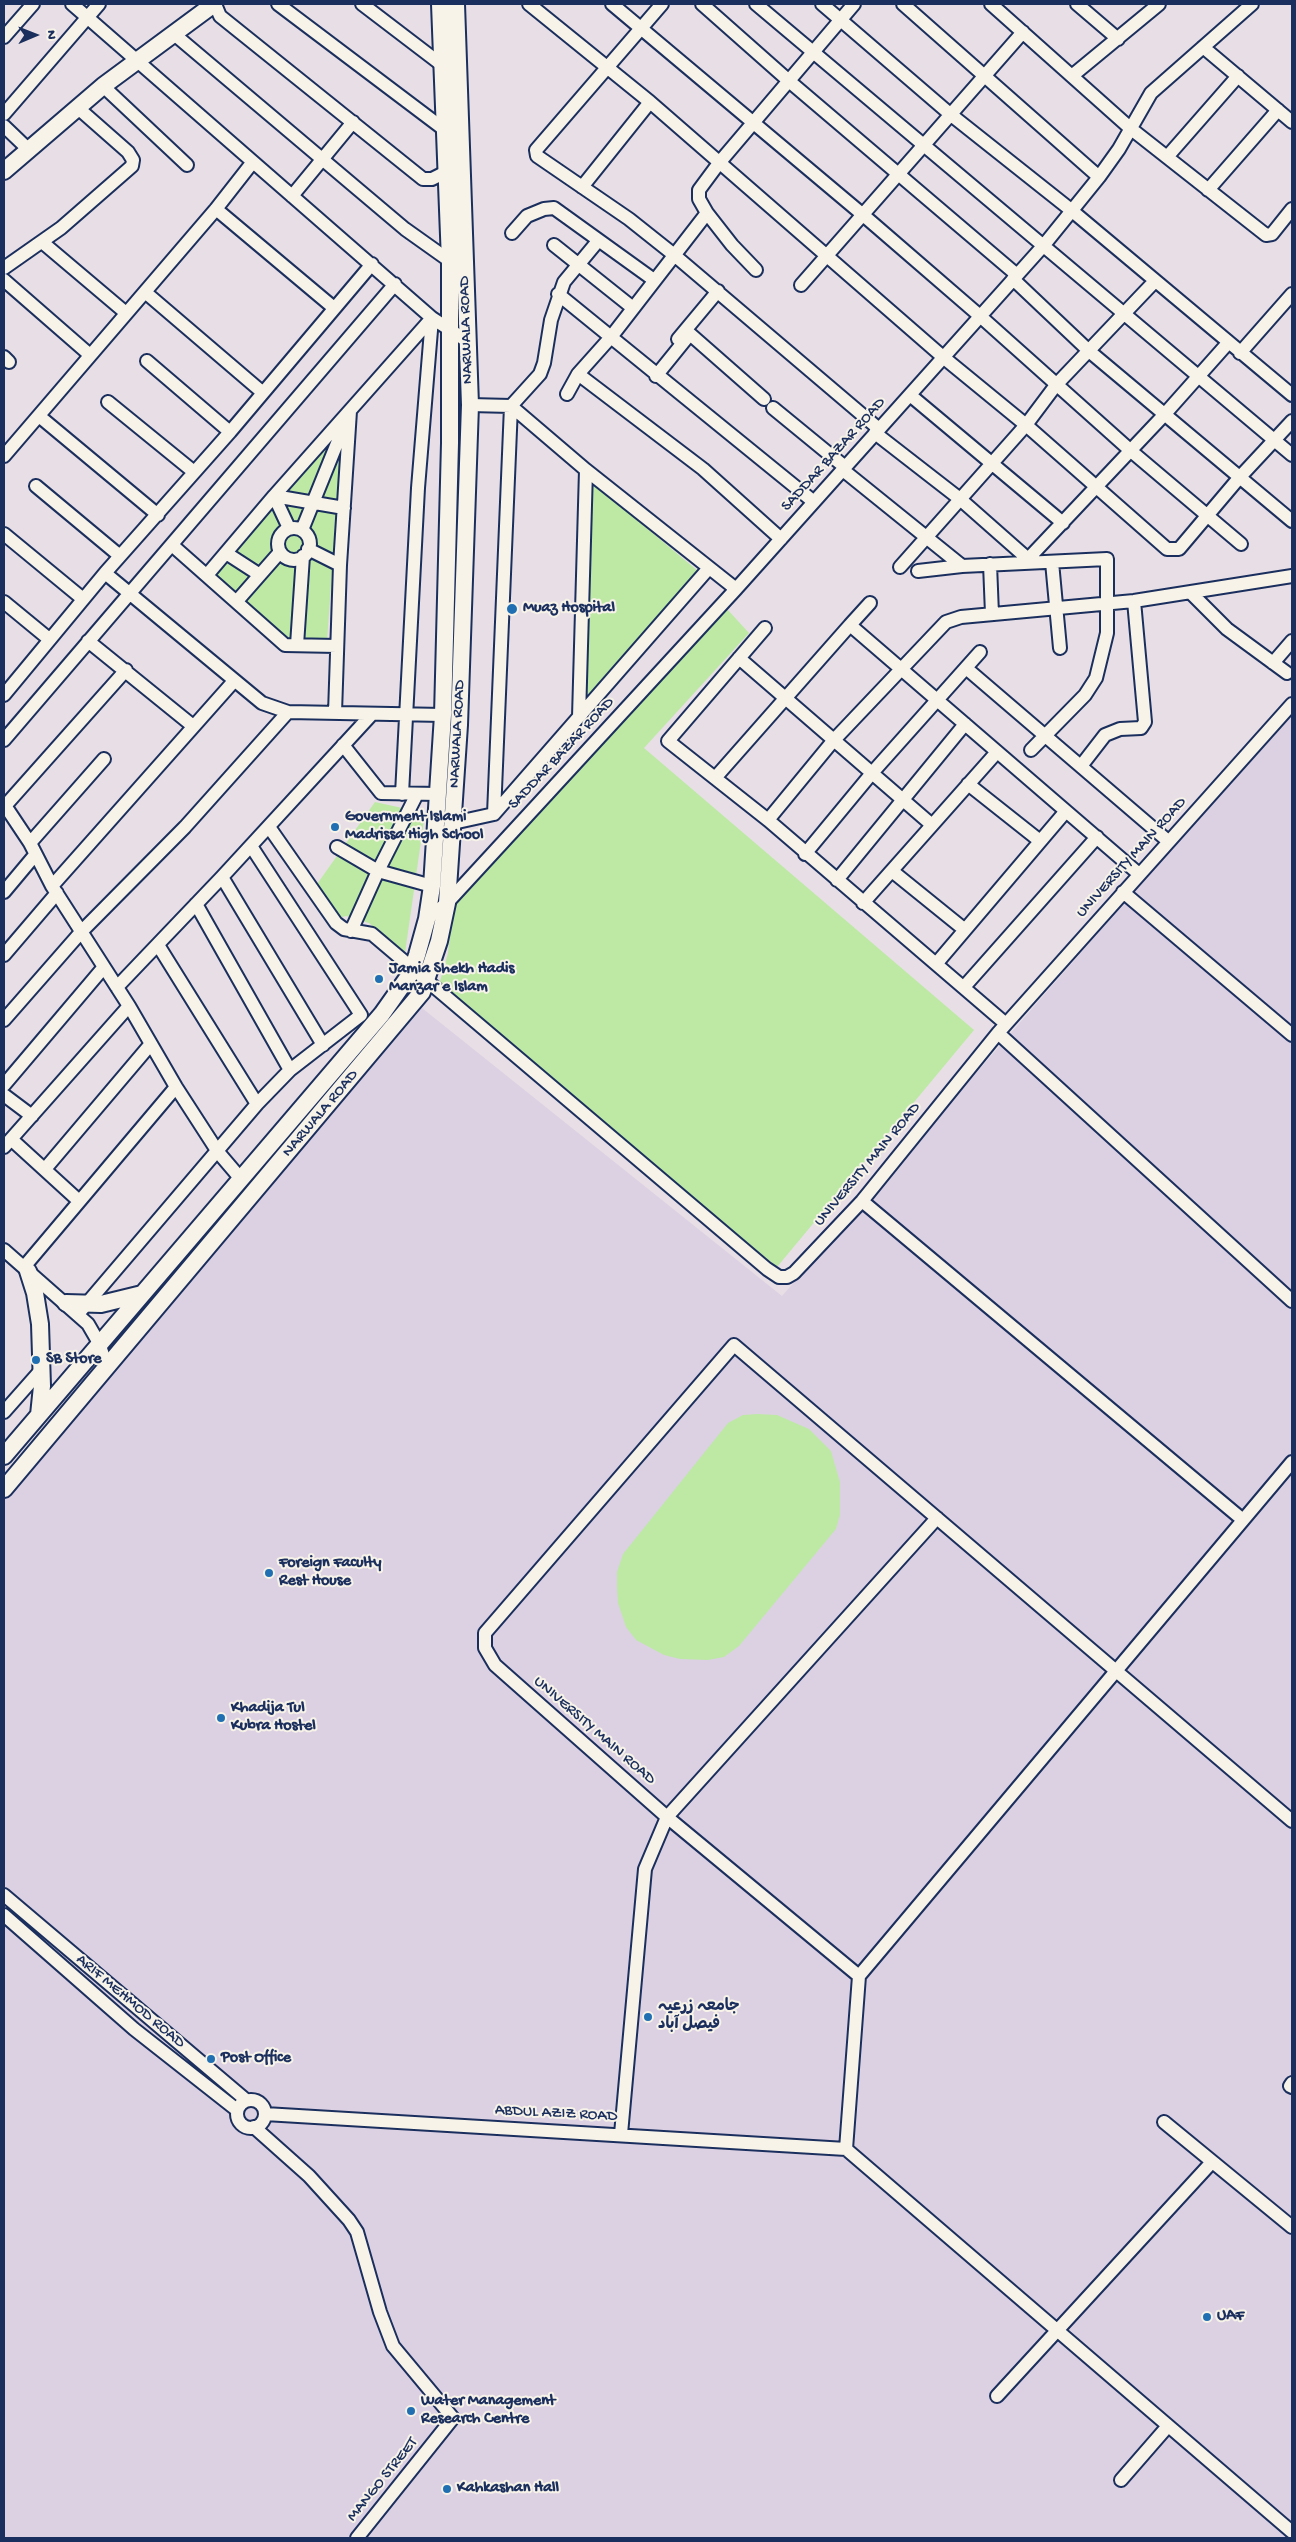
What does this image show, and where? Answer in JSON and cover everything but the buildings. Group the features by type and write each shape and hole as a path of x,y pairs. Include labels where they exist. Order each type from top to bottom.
{"main road":[{"path":"4,171 103,86 214,4"},
{"name":"NARWALA ROAD","path":"4,1456 382,1014 399,991 413,967 427,919 432,886 443,715 452,331 440,4"},
{"name":"NARWALA ROAD","path":"4,1489 422,992 439,941 447,904 460,725 470,405 456,4"},
{"path":"26,1269 35,1293 40,1324 42,1369 39,1415"},
{"path":"76,1307 122,1300 142,1294"}],"street":[{"path":"4,38 33,4"},
{"path":"72,4 252,163 372,264 432,318 467,341"},
{"path":"4,114 99,4"},
{"path":"214,4 220,16 423,180 432,179 446,172"},
{"path":"278,4 445,130"},
{"path":"362,4 442,65"},
{"path":"529,4 650,102 943,357 1026,425 1167,549 1179,549 1239,478 1292,421"},
{"path":"612,4 862,214 1131,451 1241,544"},
{"path":"662,4 536,150 542,161 629,219 674,254 877,431 960,499 1028,559 1131,451 1228,343"},
{"path":"702,4 788,81 898,173 1015,277 1089,350 1292,521"},
{"path":"756,4 924,143 1292,455"},
{"path":"822,4 950,114 1071,210 1292,395"},
{"path":"756,270 732,245 707,213 699,199 699,190 719,163 854,4"},
{"path":"903,4 1099,177"},
{"path":"991,4 1130,128 1266,235 1272,234 1290,215"},
{"path":"1077,4 1118,39"},
{"path":"1073,76 1159,4"},
{"name":"SADDAR BAZAR ROAD","path":"427,919 447,904 736,589 1044,245 1099,177 1151,93 1252,4"},
{"path":"801,285 984,74 1023,32"},
{"path":"174,34 405,229 450,261"},
{"path":"1203,47 1292,122"},
{"path":"1167,157 1238,76"},
{"path":"103,86 187,165"},
{"path":"582,187 650,102"},
{"path":"4,268 42,242 94,201 133,163 128,152 78,108"},
{"path":"1208,190 1278,110"},
{"path":"292,196 353,122"},
{"path":"4,126 29,150"},
{"path":"4,456 146,292 252,163"},
{"path":"512,232 527,216 544,209 554,208 654,280"},
{"path":"216,209 334,308"},
{"path":"567,394 578,374 611,337 707,213"},
{"path":"494,814 511,406 540,374 558,294 569,275 598,241"},
{"path":"42,242 126,313"},
{"path":"554,245 580,263 634,308"},
{"path":"4,695 105,573 230,432 372,264"},
{"path":"4,280 90,355"},
{"path":"900,567 1026,425 1056,385 1155,281"},
{"path":"4,740 394,284"},
{"path":"659,362 718,291"},
{"path":"146,292 262,392"},
{"path":"558,294 656,376 814,502"},
{"path":"1240,352 1292,294"},
{"path":"208,575 274,496 432,318"},
{"path":"402,794 418,488 432,318"},
{"path":"656,376 690,334 844,468 962,566"},
{"path":"147,361 230,432"},
{"path":"578,374 703,469 781,539"},
{"path":"910,395 993,462 1063,523"},
{"path":"108,402 194,472"},
{"path":"470,405 511,406 586,470 736,589"},
{"path":"306,553 298,560 285,558 278,548 279,536 296,529 312,502 350,411"},
{"path":"335,713 340,564 350,411"},
{"path":"39,416 158,515"},
{"path":"579,717 586,470"},
{"path":"36,486 120,556"},
{"path":"274,496 344,508"},
{"path":"274,496 296,529 309,540 306,553 297,645"},
{"path":"4,534 83,599"},
{"path":"172,545 285,645 337,646"},
{"path":"237,601 280,552"},
{"path":"226,553 260,575"},
{"path":"306,553 340,564"},
{"path":"918,571 990,564 1107,559 1108,633 1096,678 1086,695 1031,750"},
{"path":"1052,562 1060,648"},
{"path":"990,564 992,614"},
{"path":"453,823 494,814 709,568"},
{"path":"105,573 262,703 288,712 443,715"},
{"path":"768,820 833,741 900,668 946,622 961,617 1134,602 1192,594 1220,587 1292,576"},
{"path":"1192,594 1227,629 1287,673"},
{"path":"4,602 49,639"},
{"path":"1081,766 1105,735 1120,729 1141,728 1144,722 1134,602"},
{"path":"715,778 870,603"},
{"path":"850,625 1139,874"},
{"path":"765,628 668,741 768,820 805,854 964,987 1002,1029 1292,1301"},
{"path":"1273,663 1292,640"},
{"path":"88,641 193,726"},
{"path":"805,854 872,773 980,652"},
{"path":"739,658 932,825"},
{"path":"966,668 1168,841"},
{"path":"126,670 4,805 8,822 33,849 55,889 129,1006 176,1087 218,1152 241,1178"},
{"path":"4,955 55,889 193,726 234,681"},
{"name":"UNIVERSITY MAIN ROAD","path":"351,931 372,934 413,967 426,981 779,1278 794,1272 862,1201 1002,1029 1292,704"},
{"path":"4,1020 82,931 185,827 288,712"},
{"path":"117,987 222,878 372,714"},
{"path":"837,880 965,724"},
{"path":"342,745 381,793 438,794"},
{"path":"864,903 997,752"},
{"path":"4,892 33,849 104,758"},
{"path":"968,784 1040,841"},
{"path":"269,827 336,923 344,929 351,931 378,871 417,794"},
{"path":"936,964 1066,811"},
{"path":"964,987 1096,837"},
{"path":"76,1307 218,1152 257,1104 290,1070 361,1015 251,846"},
{"path":"337,847 378,871 432,886"},
{"path":"892,871 965,930"},
{"path":"222,878 323,1045"},
{"path":"1123,892 1292,1035"},
{"path":"196,904 290,1070"},
{"path":"158,945 257,1104"},
{"path":"4,1085 104,967"},
{"path":"79,1201 46,1169 7,1143 129,1006"},
{"path":"46,1169 150,1045"},
{"path":"26,1269 79,1201 176,1087"},
{"path":"4,1095 32,1116"},
{"path":"862,1201 1243,1520"},
{"path":"4,1250 76,1307 99,1343 107,1367"},
{"name":"UNIVERSITY MAIN ROAD","path":"859,1976 667,1817 495,1666 485,1648 485,1633 734,1345 937,1518"},
{"path":"4,1412 42,1369"},
{"path":"1292,1462 859,1976 846,2149 1292,2532"},
{"path":"621,2134 645,1869 667,1817 937,1518 1292,1821"},
{"path":"4,1895 246,2100 259,2102 265,2114 262,2122 254,2127 241,2124 237,2110 246,2100"},
{"path":"15,1925 25,1913"},
{"name":"ARIF MEHMOD ROAD","path":"4,1916 105,2004 237,2110"},
{"path":"105,2004 116,1990"},
{"path":"1292,2083 1290,2086 1292,2087"},
{"name":"ABDUL AZIZ ROAD","path":"265,2114 846,2149"},
{"path":"1164,2122 1292,2227"},
{"name":"MANGO STREET","path":"254,2127 310,2176 349,2220 357,2232 380,2312 393,2346 453,2418 357,2538"},
{"path":"997,2396 1212,2162"},
{"path":"1121,2480 1168,2426"}],"shaded area":[{"name":"جامعہ زرعیہ فیصل آباد","path":"1292,710 1292,2538 4,2538 4,1497 422,1008 782,1296"}],"green space":[{"path":"335,428 342,432 327,641 286,639 215,575"},
{"path":"583,475 698,571 575,718"},
{"path":"727,609 749,633 644,748 974,1030 777,1267 437,992 448,953 451,927 450,911"},
{"path":"375,802 425,813 405,953 369,923 346,916 334,919 315,887"},
{"path":"743,1415 777,1415 809,1429 831,1451 840,1482 840,1515 836,1529 739,1646 724,1657 708,1660 680,1659 664,1655 636,1640 626,1627 618,1603 617,1587 617,1572 623,1554 728,1423"}],"place":[{"name":"Muaz Hospital","path":"512,609"},
{"name":"Government Islami Madrissa High School","path":"335,827"},
{"name":"Jamia Shekh Hadis Manzar e Islam","path":"379,979"},
{"name":"SB Store","path":"36,1360"},
{"name":"Foreign Faculty Rest House","path":"269,1573"},
{"name":"Khadija Tul Kubra Hostel","path":"221,1718"},
{"name":"جامعہ زرعیہ فیصل آباد","path":"648,2017"},
{"name":"Post Office","path":"211,2059"},
{"name":"UAF","path":"1207,2317"},
{"name":"Water Management Research Centre","path":"411,2411"},
{"name":"Kahkashan Hall","path":"447,2489"}]}
